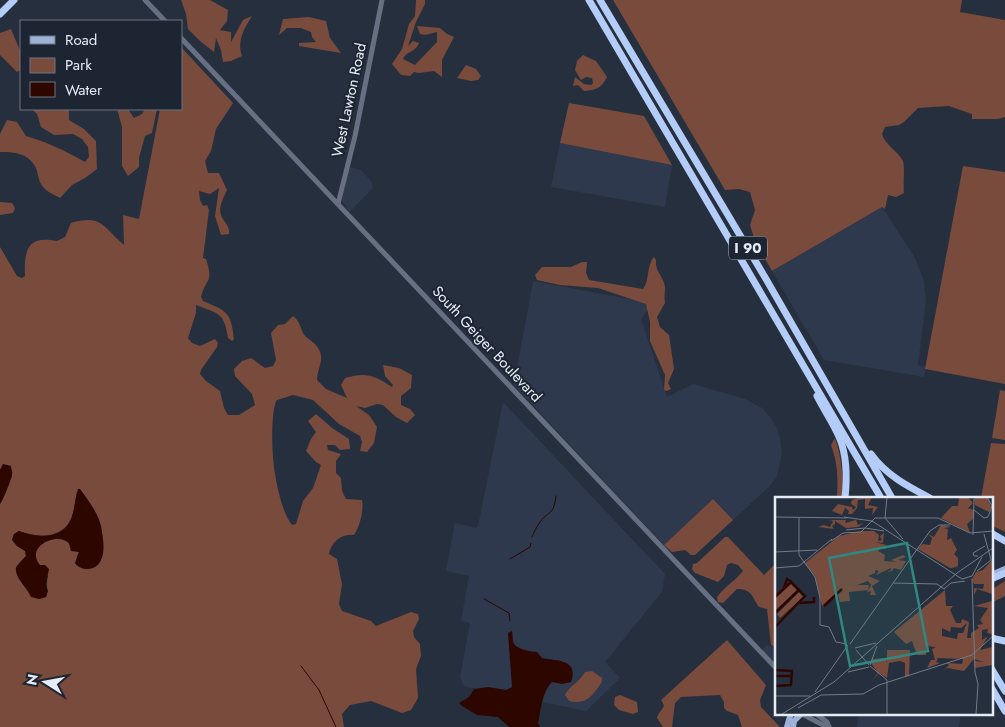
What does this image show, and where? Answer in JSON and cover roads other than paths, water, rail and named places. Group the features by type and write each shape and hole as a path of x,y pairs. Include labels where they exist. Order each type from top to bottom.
{"highway":[{"path":"0,14 14,0"},
{"name":"I 90","path":"589,0 880,497"},
{"name":"I 90","path":"600,0 761,271 891,497"},
{"path":"801,359 811,386 840,439 845,464 846,497"},
{"path":"855,435 878,464 888,473 928,497"},
{"path":"992,534 1005,541"},
{"path":"993,576 1005,569"},
{"path":"992,638 1005,641"},
{"path":"992,670 1005,691"},
{"path":"992,689 1005,711"},
{"path":"992,698 1005,716"}],"main road":[{"path":"788,727 791,714"},
{"path":"793,727 794,721 801,714"}],"street":[{"path":"145,0 164,20"},
{"name":"West Lawton Road","path":"338,204 355,136 382,0"},
{"name":"South Geiger Boulevard","path":"182,39 775,667"},
{"path":"801,714 829,727"},
{"path":"816,714 827,722 829,727"}],"water":[{"path":"3,464 11,466 12,474 0,504 0,470"},
{"path":"78,489 90,502 100,522 103,546 102,559 94,567 82,568 75,563 79,552 71,551 69,543 58,539 45,542 36,552 36,558 40,565 45,565 49,569 46,584 48,591 46,597 39,599 31,597 16,571 16,568 26,556 25,551 12,540 14,534 19,531 42,536 57,533 63,529 72,516"},
{"path":"512,631 513,641 516,646 537,652 542,658 565,662 572,669 571,682 562,684 552,682 546,691 538,723 540,727 509,727 498,717 477,715 459,703 469,697 474,689 488,687 506,690 512,687 508,633"}],"waterway":[{"path":"532,537 540,522 552,510 556,496"},
{"path":"510,559 530,547 531,543"},
{"path":"484,599 509,613 510,621"},
{"path":"301,666 319,690 336,727"}]}
